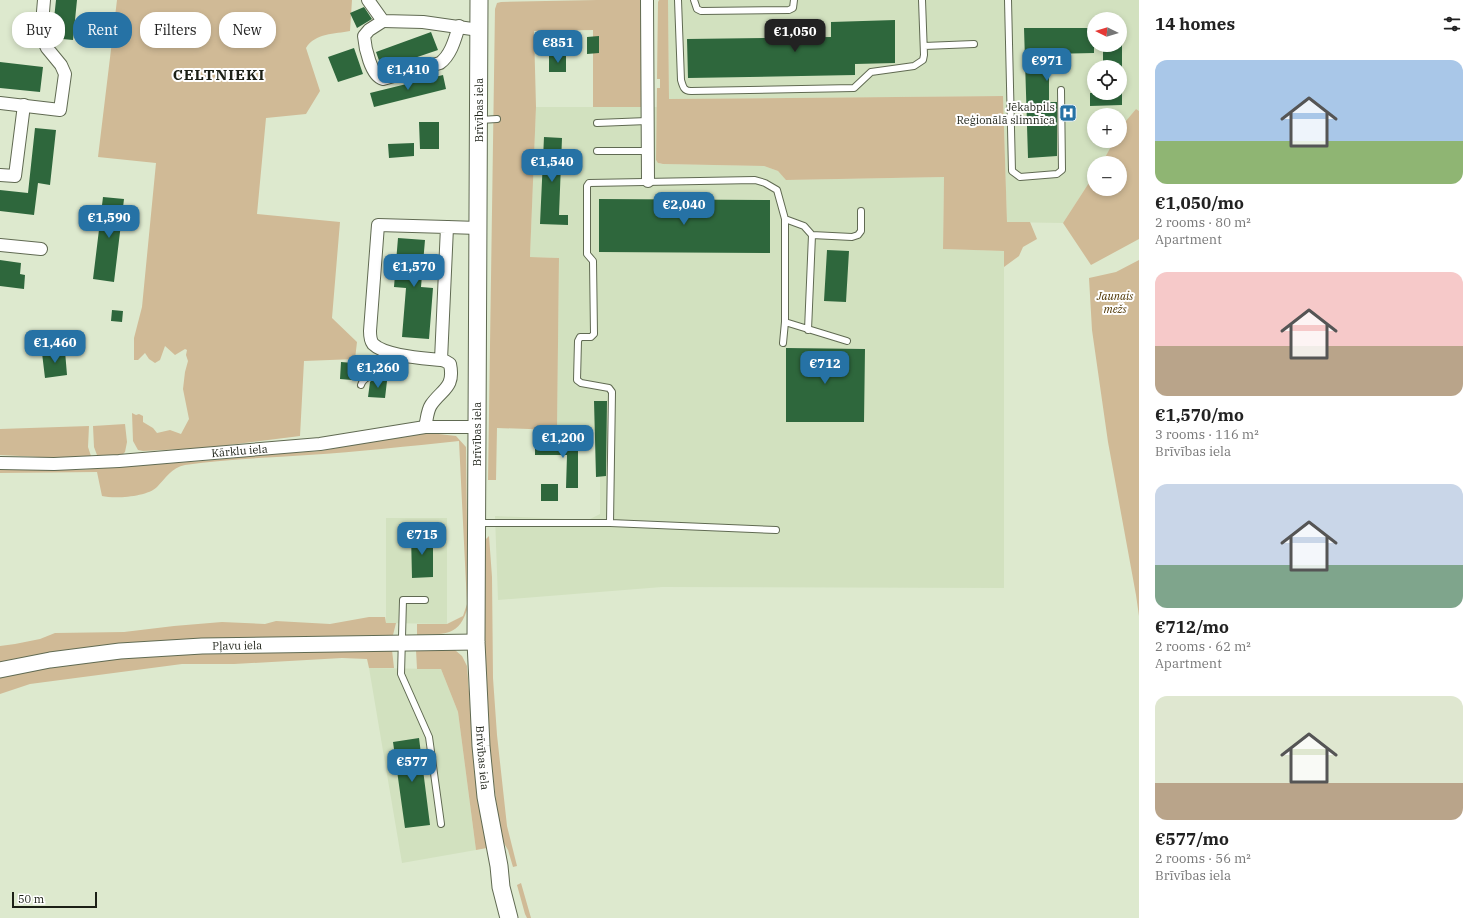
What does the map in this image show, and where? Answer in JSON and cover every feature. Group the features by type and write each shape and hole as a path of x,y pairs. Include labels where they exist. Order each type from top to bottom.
{"main road":[{"name":"Brīvības iela","path":"479,0 476,642 481,746 486,797 499,866 501,887 508,918"},
{"name":"Brīvības iela","path":"499,866 506,880 520,918"}],"street":[{"path":"0,103 60,110 65,74 61,65 48,48 41,35 44,0"},
{"path":"368,0 383,21"},
{"path":"646,0 648,181"},
{"path":"459,26 449,53 444,61 440,63 383,79 378,77 372,67 366,50 364,40 365,35 383,21 423,22 459,26 479,30"},
{"path":"0,175 15,176 24,105"},
{"path":"425,427 430,406 451,380 452,372 450,364 445,361 398,355 381,349 373,344 370,337 378,225 478,228"},
{"path":"441,360 448,227"},
{"path":"0,245 41,249"},
{"name":"Kārklu iela","path":"0,463 96,463 320,444 425,427 477,427"},
{"name":"Pļavu iela","path":"0,670 50,660 120,651 202,646 476,642"}],"lane":[{"path":"678,0 681,80 683,88 687,91 854,88 871,72 914,66 923,60 924,46 922,0"},
{"path":"694,0 697,9 701,11 789,10 793,8 794,0"},
{"path":"1008,0 1012,171 1020,177 1057,174 1062,170 1061,90"},
{"path":"924,46 974,44"},
{"path":"479,121 497,119"},
{"path":"597,123 647,121"},
{"path":"597,151 647,151"},
{"path":"610,523 612,392 609,388 581,383 578,380 578,341 580,337 591,336 594,334 593,262 587,254 587,186 589,183 755,180 765,183 777,190 785,219 785,322 783,343"},
{"path":"812,235 852,237 858,235 860,231 861,211"},
{"path":"785,219 804,226 812,235 808,330"},
{"path":"785,322 847,341"},
{"path":"361,385 363,380 368,377 391,370 396,372 398,355"},
{"path":"477,522 610,523 776,530"},
{"path":"425,600 403,600 401,674 429,737 441,824"}],"shaded area":[{"name":"Jēkabpils Reģionālā slimnīca","path":"668,0 1139,0 1139,111 1136,109 1127,120 1127,108 1087,108 1087,148 1110,148 1106,156 1087,156 1087,186 1063,223 1007,222 1003,96 669,99"},
{"path":"536,107 657,107 656,160 660,164 764,166 778,171 787,180 944,177 943,249 1004,251 1004,588 662,587 498,600 495,516 588,520 600,514 600,431 557,430 559,258 530,257"},
{"path":"386,518 447,518 447,624 386,623"},
{"path":"369,668 441,669 458,712 476,850 402,863"}],"green space":[{"path":"117,0 352,0 350,31 320,37 315,39 306,48 320,91 306,114 266,118 257,214 340,222 332,318 357,342 355,359 304,361 300,436 206,448 143,451 138,450 133,441 132,413 143,416 143,422 153,428 157,433 170,430 181,434 189,419 183,389 188,361 186,355 187,350 185,349 175,355 165,346 160,360 155,363 149,359 145,353 138,360 134,360 134,338 142,307 156,163 98,157 111,48 132,48 132,12 116,12"},
{"path":"643,0 643,107 593,107 593,30 534,31 536,107 530,257 559,258 557,430 497,428 496,480 488,480 495,9 497,3 501,2"},
{"path":"659,0 668,0 669,99 1003,96 1007,222 1030,222 1037,239 1023,247 1019,256 1004,267 1004,251 943,249 944,177 786,180 778,171 764,166 658,163 656,160 657,88 660,88 660,79 657,79"},
{"name":"Jaunais mežs","path":"1136,109 1139,111 1139,239 1091,265 1063,223 1087,186 1087,196 1127,196 1127,156 1106,156 1110,148 1127,148 1127,120"},
{"name":"Jaunais mežs","path":"1139,260 1139,616 1108,442 1092,330 1089,278 1116,272"},
{"path":"125,424 127,442 125,452 122,455 97,455 94,447 93,426"},
{"path":"89,426 88,447 91,456 59,458 0,455 0,429"},
{"path":"430,433 456,436 466,447 468,606 465,616 456,629 443,634 417,635 417,624 447,624 463,616 467,604 459,441 185,465 176,468 152,490 139,495 122,497 102,496 97,472 0,473 0,469 78,470 321,451 384,439"},
{"path":"489,536 492,577 493,678 497,735 507,826 517,866 513,867 508,850 502,840 487,727 484,625 485,540"},
{"path":"369,617 385,617 386,623 396,623 393,635 232,639 0,665 0,646 40,639 55,633 124,632 222,622 265,624 276,621 330,624"},
{"path":"392,650 394,668 369,668 367,659 342,658 234,664 182,664 30,684 0,694 0,677 130,656 187,652"},
{"path":"416,650 455,650 462,656 467,666 476,780 487,848 476,850 458,712 441,669 417,669"},
{"path":"521,883 531,918 527,918 525,914 517,885"}],"building":[{"path":"56,0 77,0 76,12 73,12 73,40 65,39 65,12 55,12"},
{"path":"364,7 372,19 357,28 350,13"},
{"path":"895,20 895,63 855,64 855,75 688,78 687,39 831,37 831,22"},
{"path":"1024,28 1087,28 1087,52 1094,53 1049,54 1049,102 1057,102 1057,156 1028,158"},
{"path":"431,32 438,50 382,69 376,52"},
{"path":"599,36 599,53 587,54 587,37"},
{"path":"354,48 363,74 338,82 328,57"},
{"path":"1103,52 1122,52 1122,60 1103,60"},
{"path":"549,55 566,55 566,72 549,72"},
{"path":"0,62 43,67 40,92 0,88"},
{"path":"443,75 446,89 374,107 370,93"},
{"path":"1090,100 1122,100 1122,105 1090,106"},
{"path":"419,122 439,122 439,149 420,149"},
{"path":"35,128 56,130 50,185 38,183 34,215 0,211 0,190 28,193"},
{"path":"544,137 562,138 559,215 568,215 568,225 540,224"},
{"path":"414,143 414,156 389,158 388,144"},
{"path":"103,197 124,199 114,282 93,279"},
{"path":"599,199 770,200 770,253 599,252"},
{"path":"398,238 425,240 421,287 433,288 429,339 402,337 406,288 394,287"},
{"path":"827,250 849,251 846,302 824,301"},
{"path":"0,260 21,263 20,274 25,275 24,289 0,286"},
{"path":"112,310 123,311 122,322 111,321"},
{"path":"786,348 865,349 864,422 786,422"},
{"path":"65,351 67,375 45,378 42,353"},
{"path":"341,362 353,363 352,380 340,379"},
{"path":"372,380 387,381 385,398 368,397 370,382"},
{"path":"594,401 607,401 606,476 596,477"},
{"path":"535,443 578,443 578,488 566,488 567,455 535,455"},
{"path":"541,484 558,484 558,501 541,501"},
{"path":"411,534 433,534 433,577 412,578"},
{"path":"419,738 430,825 405,828 393,742"}],"place":[{"name":"Jēkabpils Reģionālā slimnīca","path":"1068,113"}],"district":[{"name":"CELTNIEKI","path":"219,75"}]}
